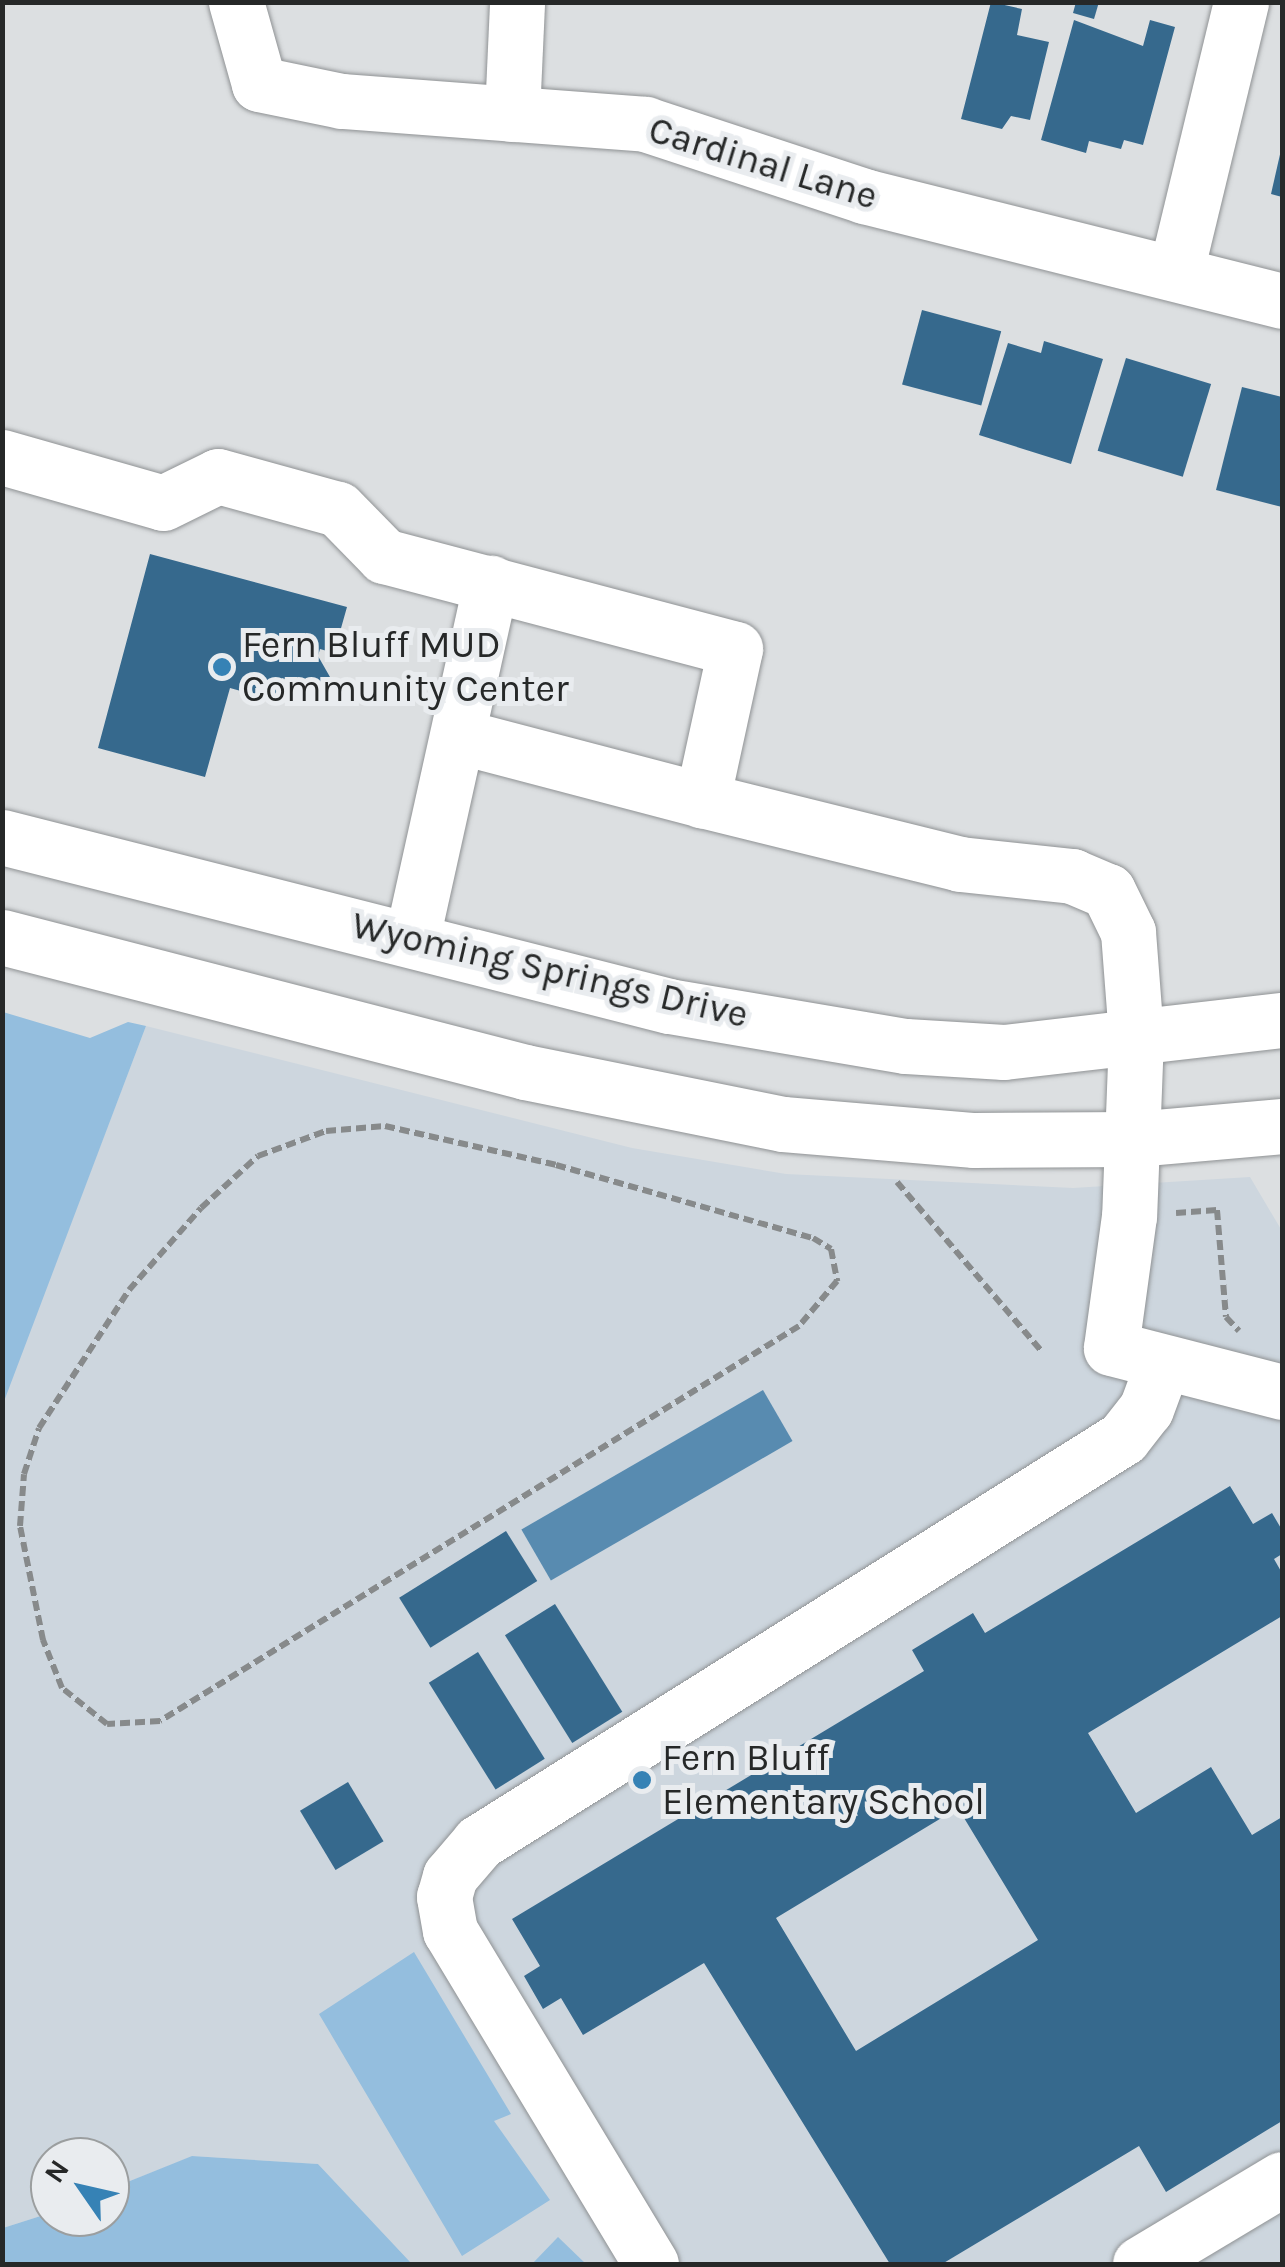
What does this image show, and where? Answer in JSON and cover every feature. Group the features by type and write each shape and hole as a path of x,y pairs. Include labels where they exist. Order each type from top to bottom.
{"street":[{"name":"Cardinal Lane","path":"236,2 259,84 342,101 645,124 864,196 1176,271 1282,301"},
{"path":"512,114 517,2"},
{"path":"1176,271 1241,2"},
{"path":"2,457 163,503 218,476 338,509 384,556 735,648 702,800"},
{"path":"412,938 491,583"},
{"path":"458,736 960,864 1093,882 1108,891 1125,919 1136,1037 1134,1139 1110,1348 1282,1392"},
{"name":"Wyoming Springs Drive","path":"2,837 668,1006 906,1046 1004,1052 1282,1020"},
{"path":"2,937 698,1110 783,1124 974,1140 1134,1139 1282,1126"},
{"path":"651,2264 450,1932 444,1897 450,1876 479,1842 1123,1438 1146,1409 1163,1363"},
{"path":"1140,2264 1282,2179"}],"path":[{"path":"385,1126 556,1165 813,1238 831,1250 838,1266 825,1302 799,1326 160,1721 107,1724 62,1688 44,1640 20,1526 24,1474 38,1428 72,1370 189,1222 258,1156 326,1131 385,1126"},
{"path":"887,1170 1042,1352"},
{"path":"1160,1215 1217,1210 1226,1317 1247,1341"}],"shaded area":[{"path":"3,1012 90,1038 128,1022 146,1026 3,1404"},
{"name":"Fern Bluff Elementary School","path":"146,1026 632,1148 786,1174 1073,1188 1250,1177 1282,1231 1282,2264 412,2264 318,2164 193,2156 130,2181 130,2137 30,2137 30,2219 3,2228 2,1404"},
{"path":"763,1390 793,1441 551,1581 521,1530"},
{"path":"414,1952 511,2114 494,2121 550,2200 462,2256 319,2014"},
{"path":"192,2156 318,2164 412,2264 3,2264 3,2228 30,2219 30,2237 130,2237 130,2181"},
{"path":"558,2237 586,2264 532,2264"}],"building":[{"path":"991,2 1022,9 1017,35 1049,42 1030,120 1011,116 1002,129 961,119"},
{"path":"1076,2 1099,2 1094,19 1073,13"},
{"path":"1074,20 1143,46 1150,20 1175,27 1143,145 1124,140 1121,149 1089,141 1086,153 1041,140"},
{"path":"1282,151 1282,197 1271,194"},
{"path":"922,310 1001,331 981,406 902,384"},
{"path":"1044,341 1103,359 1071,464 979,435 1008,343 1041,353"},
{"path":"1126,358 1211,384 1183,477 1098,451"},
{"path":"1242,387 1282,397 1282,507 1216,490"},
{"name":"Fern Bluff MUD Community Center","path":"150,554 347,607 334,653 320,649 318,656 334,684 302,702 291,681 282,678 276,701 230,688 205,777 98,748"},
{"path":"1230,1486 1253,1524 1272,1513 1282,1530 1282,1554 1274,1559 1282,1573 1282,1616 1088,1733 1136,1813 1211,1767 1252,1835 1282,1817 1282,2121 1166,2192 1139,2146 942,2264 890,2264 704,1963 583,2035 561,1998 543,2009 524,1976 540,1966 512,1919 924,1671 912,1650 973,1613 985,1633","holes":["958,1808 1038,1940 856,2051 776,1918"]},
{"path":"506,1531 537,1581 430,1648 399,1598"},
{"path":"555,1604 622,1712 572,1743 505,1635"},
{"path":"478,1652 545,1759 496,1790 429,1683"},
{"path":"348,1782 384,1841 336,1870 300,1811"}],"place":[{"name":"Fern Bluff MUD Community Center","path":"222,667"},
{"name":"Fern Bluff Elementary School","path":"642,1780"}]}
